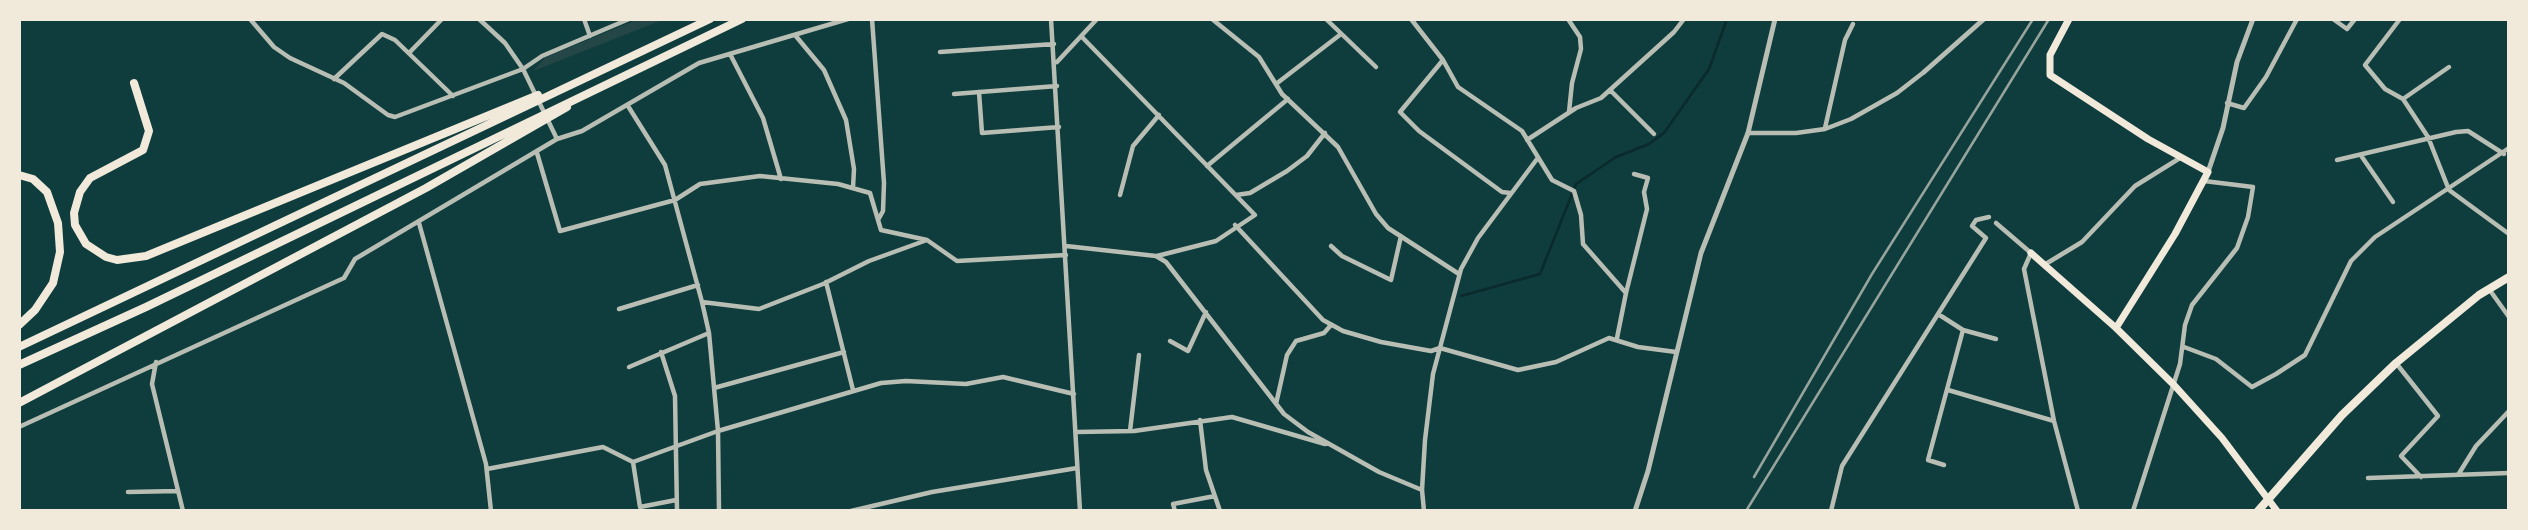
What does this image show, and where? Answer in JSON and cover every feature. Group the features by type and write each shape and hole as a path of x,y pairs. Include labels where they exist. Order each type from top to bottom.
{"highway":[{"path":"19,347 710,19"},
{"path":"19,365 158,301 742,19"},
{"path":"19,403 426,188 640,66"},
{"path":"134,83 149,131 143,150 90,178 80,192 74,213 75,225 86,244 106,257 117,260 146,256 593,73"},
{"path":"19,175 33,180 47,192 58,223 60,252 53,283 35,310 19,324"},
{"path":"2258,511 2334,424 2396,363 2488,288 2509,277"}],"main road":[{"path":"2069,19 2050,55 2050,75 2180,158 2208,172 2175,234 2116,328"},
{"path":"2031,253 2116,328 2174,386 2221,438 2277,511"}],"street":[{"path":"250,19 274,47 290,58 334,79 388,115 396,117 525,72 542,56 629,19"},
{"path":"409,53 442,19"},
{"path":"479,19 505,43 525,72 557,139"},
{"path":"584,19 590,36"},
{"path":"19,427 344,278 355,260 557,139 582,131 699,64 848,19"},
{"path":"872,19 884,183 883,211 878,221"},
{"path":"1051,19 1056,62 1080,511"},
{"path":"1056,62 1097,19"},
{"path":"1212,19 1259,57 1288,99 1325,133 1354,170 1376,214 1401,236 1459,274"},
{"path":"1326,19 1376,67"},
{"path":"1411,19 1443,60 1458,86 1522,131 1536,159 1552,180 1574,191 1581,215 1583,244 1626,293"},
{"path":"1568,19 1580,37 1581,49 1572,83 1569,113"},
{"path":"1527,140 1610,90 1684,19"},
{"path":"1635,511 1648,471 1701,253 1748,133 1775,19"},
{"path":"1748,133 1796,133 1825,129 1851,119 1897,93 1984,19"},
{"path":"2208,172 2223,128 2237,62 2253,19"},
{"path":"2227,103 2244,107 2266,77 2297,19"},
{"path":"2333,19 2347,29 2354,19"},
{"path":"2400,19 2365,65 2385,89 2403,99 2428,137 2449,190 2509,234"},
{"path":"1825,129 1845,40 1853,24"},
{"path":"334,79 382,34 395,40 453,96"},
{"path":"1276,84 1341,34"},
{"path":"794,35 824,71 846,120 854,169 853,188"},
{"path":"1066,246 1156,256 1216,242 1235,225 1255,215 1081,36"},
{"path":"940,52 1054,44"},
{"path":"730,54 763,118 781,178"},
{"path":"1443,60 1400,113 1419,131 1502,192 1510,193"},
{"path":"2403,99 2449,67"},
{"path":"954,94 1057,86"},
{"path":"1610,90 1654,134"},
{"path":"979,92 982,133 1059,127"},
{"path":"1207,166 1288,99"},
{"path":"628,106 665,165 709,333 718,431 719,511"},
{"path":"1120,195 1133,146 1158,115"},
{"path":"2337,160 2362,157 2428,137 2468,131 2504,154"},
{"path":"1235,195 1250,193 1287,171 1307,156 1325,133"},
{"path":"2183,348 2216,359 2252,387 2276,374 2305,355 2351,261 2397,221 2449,190 2509,148"},
{"path":"537,153 560,231 675,200 701,184 761,176 853,188 870,193 881,230 927,240 957,261 1066,255"},
{"path":"2362,157 2393,202"},
{"path":"2044,265 2082,242 2134,186 2180,158"},
{"path":"1424,511 1422,490 1428,413 1440,348 1459,274 1478,238 1536,159"},
{"path":"1617,338 1647,209 1644,192 1648,178 1634,174"},
{"path":"2133,511 2163,412 2174,386 2183,348 2185,325 2192,305 2237,248 2248,218 2253,187 2204,181"},
{"path":"1831,511 1842,466 1986,237 1972,226 1976,220 1989,217"},
{"path":"419,222 487,469 491,511"},
{"path":"1996,223 2031,253 2024,269 2054,421 2078,511"},
{"path":"1235,225 1306,305 1332,325 1381,342 1431,351 1440,348 1518,370 1556,362 1609,338 1617,338 1638,347 1676,352"},
{"path":"1331,246 1342,256 1391,280 1401,236"},
{"path":"702,302 759,309 827,282 869,261 927,240"},
{"path":"1156,256 1166,262 1276,405 1329,444 1397,482 1422,490"},
{"path":"827,282 853,390"},
{"path":"619,309 698,285"},
{"path":"2488,288 2509,317"},
{"path":"1170,341 1188,351 1206,312"},
{"path":"1938,314 1964,330 1996,339"},
{"path":"1276,405 1287,355 1296,341 1324,333 1332,325"},
{"path":"1944,465 1928,460 1964,330"},
{"path":"629,367 709,333"},
{"path":"661,352 673,384 677,511"},
{"path":"714,388 844,352"},
{"path":"1130,431 1139,355"},
{"path":"156,362 152,383 183,511"},
{"path":"2396,363 2438,416 2401,456 2421,477"},
{"path":"487,469 604,447 633,462 718,431 853,390 906,381 965,384 1003,377 1074,394"},
{"path":"1947,390 2054,421"},
{"path":"2458,475 2476,446 2509,411"},
{"path":"1076,432 1130,431 1232,417 1329,444"},
{"path":"1200,420 1206,470 1220,511"},
{"path":"633,462 640,507 676,500"},
{"path":"851,511 932,492 1077,467"},
{"path":"2368,478 2508,474"},
{"path":"128,492 178,491"},
{"path":"1175,511 1173,503 1215,496"}],"shaded area":[{"path":"639,19 665,19 533,71 546,57"}],"waterway":[{"path":"1461,296 1540,274 1576,184 1616,157 1649,144 1664,133 1709,69 1727,19"}],"railway":[{"path":"1754,477 1872,274 2033,19"},
{"path":"1746,511 2049,19"}]}
